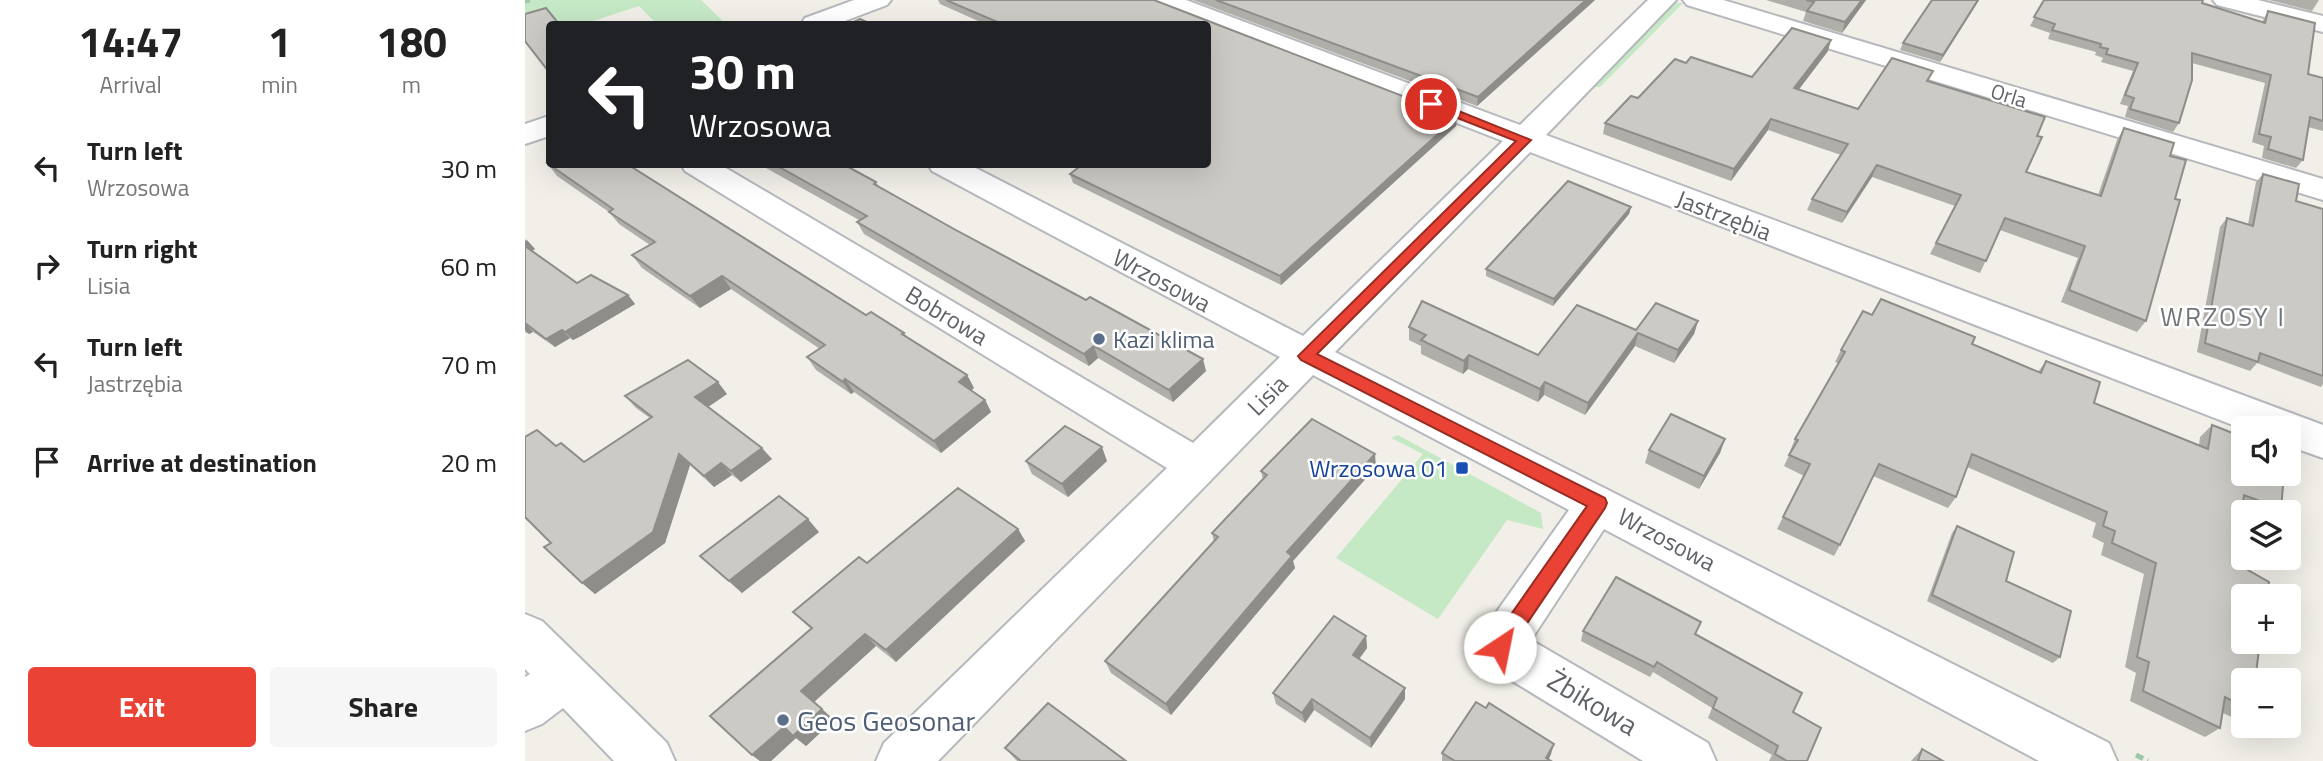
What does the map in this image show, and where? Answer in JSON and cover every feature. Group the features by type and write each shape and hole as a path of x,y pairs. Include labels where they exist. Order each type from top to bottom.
{"street":[{"path":"822,21 878,0"},
{"name":"Jastrzębia","path":"1162,0 2254,416"},
{"name":"Lisia","path":"902,761 1663,0"},
{"name":"Orla","path":"1696,0 2323,190"},
{"path":"2226,0 2323,24"},
{"path":"525,135 546,126"},
{"name":"Bobrowa","path":"703,168 1198,466"},
{"name":"Wrzosowa","path":"951,168 1306,356 2107,755"},
{"name":"Jastrzębia","path":"2301,434 2323,442"},
{"name":"Żbikowa","path":"1598,503 1500,647 1690,761"},
{"path":"525,636 649,761"},
{"path":"525,707 566,676"}],"path":[{"path":"525,2 531,0"},
{"path":"2107,755 2148,761"}],"green space":[{"path":"525,0 701,0 723,21 654,21 639,6 593,21 546,21 546,37 525,44"},
{"path":"1674,3 1683,3 1600,87 1592,87"},
{"path":"1398,435 1541,513 1543,529 1507,520 1438,619 1336,558 1423,454 1391,438"}],"building":[{"path":"946,0 1154,0 1208,21 995,21"},
{"path":"1216,0 1586,0 1478,97"},
{"path":"1806,0 1862,0 1845,22 1807,11 1814,2"},
{"path":"1932,0 1978,0 1943,55 1903,43"},
{"path":"2044,0 2203,0 2202,3 2265,23 2268,11 2315,23 2308,74 2323,78 2323,121 2310,117 2303,160 2268,149 2271,137 2259,134 2271,75 2192,53 2192,80 2179,123 2130,109 2134,98 2125,95 2138,63 2106,54 2108,49 2100,47 2101,44 2052,30 2055,24 2034,17"},
{"path":"546,8 557,21 546,21 546,68 525,41 525,14"},
{"path":"1211,22 1457,117 1280,276 1070,174 1078,168 1211,168"},
{"path":"1792,28 1831,40 1794,88 1858,109 1892,58 1933,71 1927,81 2045,117 2037,136 2042,137 2026,172 2101,196 2124,128 2174,143 2170,156 2186,160 2175,199 2180,200 2146,321 2069,290 2085,246 2005,218 1986,261 1936,243 1961,195 1877,165 1847,212 1812,199 1848,144 1771,119 1734,169 1605,123 1631,96 1638,98 1675,59 1686,63 1691,57 1752,77"},
{"path":"554,168 633,168 866,315 871,312 904,333 902,334 967,375 959,382 985,400 934,441 845,379 843,382 807,357 825,345 722,276 690,296 632,255 655,242 609,212 613,209"},
{"path":"781,168 850,168 954,229 1086,300 1090,297 1203,359 1169,390 1094,346 1084,354 857,222 867,216"},
{"path":"2263,174 2299,184 2296,201 2323,209 2323,376 2260,353 2258,362 2205,343 2227,218 2253,226"},
{"path":"1568,181 1631,207 1554,299 1486,269"},
{"path":"525,246 577,283 591,275 628,295 565,332 562,330 546,339 525,323"},
{"path":"1881,299 1975,337 1972,344 2041,373 2046,361 2100,382 2094,403 2208,449 2212,425 2231,432 2231,486 2283,486 2282,500 2257,500 2244,495 2243,500 2231,500 2231,570 2248,570 2269,582 2231,584 2231,654 2258,654 2257,668 2231,668 2231,700 2225,697 2220,728 2143,691 2149,662 2137,657 2156,563 2112,543 2115,531 2103,526 2107,512 1972,454 1956,497 1879,464 1840,545 1783,517 1810,464 1789,455 1798,440 1795,439 1845,352 1841,350 1863,311 1872,315"},
{"path":"1422,301 1538,355 1577,305 1636,330 1656,303 1698,321 1678,350 1638,333 1588,403 1545,382 1540,389 1469,355 1464,361 1421,340 1426,335 1409,327"},
{"path":"688,360 718,382 695,397 762,448 731,471 721,463 704,476 679,454 653,532 582,583 544,547 551,543 525,517 525,437 537,430 556,446 561,443 584,462 652,417 625,396"},
{"path":"1671,414 1725,439 1704,476 1649,450"},
{"path":"1312,419 1375,454 1287,552 1292,556 1166,704 1105,661 1218,537 1212,533 1267,475 1261,471"},
{"path":"1065,426 1102,447 1062,484 1026,461"},
{"path":"958,488 1018,529 886,650 865,634 801,691 822,709 793,736 784,727 752,755 710,716 812,628 793,612 859,557 867,563"},
{"path":"779,496 808,519 729,581 700,556"},
{"path":"1957,526 2014,552 2006,581 2071,611 2060,657 1932,595"},
{"path":"1616,577 1701,622 1695,634 1802,693 1793,712 1821,728 1807,761 1787,761 1775,754 1778,746 1713,708 1717,698 1657,662 1654,667 1583,631"},
{"path":"1334,616 1366,636 1353,655 1405,688 1370,738 1312,699 1302,713 1273,693"},
{"path":"1476,702 1486,708 1489,703 1554,744 1546,758 1551,761 1455,761 1442,753"},
{"path":"1048,703 1126,761 1021,761 1005,748"},
{"path":"1922,749 1943,761 1918,761"}],"place":[{"name":"Kazi klima","path":"1099,339"},
{"name":"Wrzosowa 01","path":"1462,468"},
{"name":"Geos Geosonar","path":"783,720"}],"district":[{"name":"WRZOSY I","path":"2223,316"}],"route":[{"path":"1431,104 1525,140 1306,356 1598,503 1500,647"}]}
